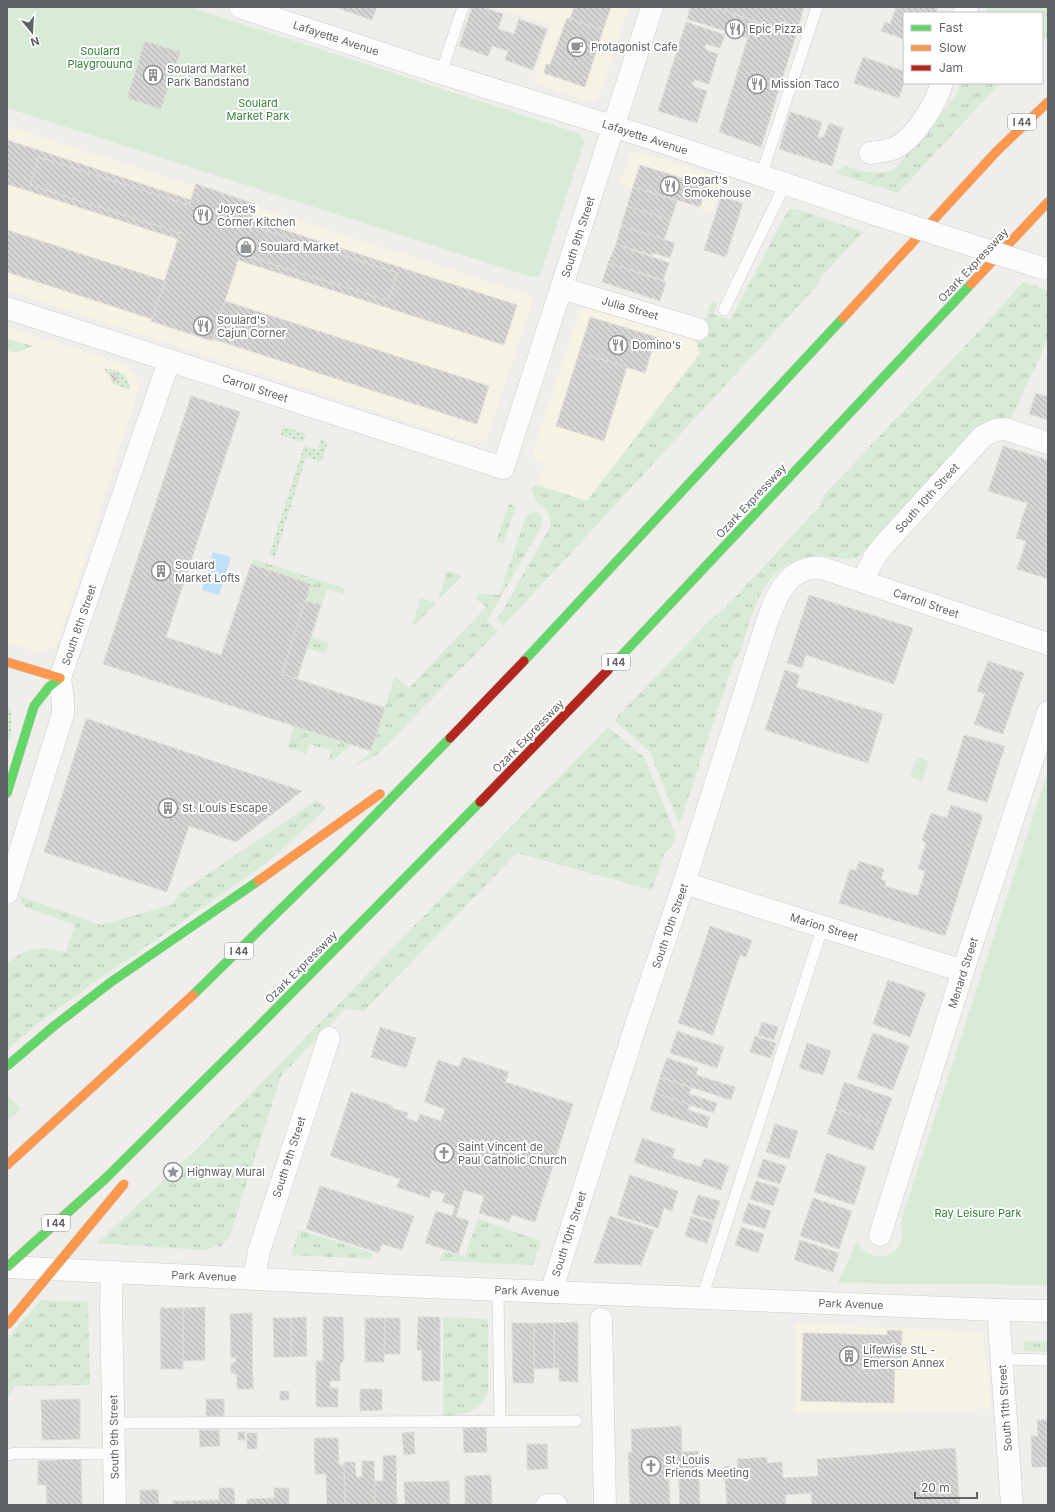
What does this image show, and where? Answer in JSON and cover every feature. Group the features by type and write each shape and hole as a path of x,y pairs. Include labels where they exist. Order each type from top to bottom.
{"main road":[{"name":"I 44","path":"7,1165 166,1020 241,949 427,761 614,566 997,151 1048,92"},
{"path":"997,151 1048,102"},
{"name":"Ozark Expressway","path":"7,1267 106,1178 174,1111 558,723 1048,202"},
{"path":"7,662 60,678"},
{"path":"7,793 34,706 49,687 60,678"},
{"path":"7,1066 54,1026 112,982 236,897 427,761"},
{"path":"153,1145 174,1111"},
{"path":"7,1324 126,1181"}],"street":[{"name":"Lafayette Avenue","path":"240,7 284,14 441,73 613,126 784,184 1045,269"},
{"name":"South 9th Street","path":"503,468 652,7"},
{"path":"870,153 882,152 895,148 904,142 919,126 930,110 939,94 942,84"},
{"name":"Julia Street","path":"561,288 698,329"},
{"name":"Carroll Street","path":"7,308 503,468"},
{"name":"South 8th Street","path":"7,893 63,714 60,678 169,361"},
{"name":"South 10th Street","path":"862,581 874,558 884,545 983,436 995,430 1005,429 1048,443"},
{"name":"Carroll Street","path":"804,570 822,568 1048,644"},
{"name":"South 10th Street","path":"551,1292 635,1028 684,883 774,602 788,581 796,574 804,570"},
{"name":"Menard Street","path":"880,1235 1048,712"},
{"name":"Marion Street","path":"684,883 964,970"},
{"name":"South 9th Street","path":"254,1278 259,1251 329,1038"},
{"name":"Park Avenue","path":"7,1267 498,1290 1048,1311"},
{"name":"South 9th Street","path":"112,1273 111,1304 115,1505"},
{"name":"South 11th Street","path":"998,1310 1012,1505"},
{"path":"601,1320 605,1505"},
{"path":"547,1505 556,1505"}],"lane":[{"path":"441,73 463,7"},
{"path":"761,176 817,7"},
{"path":"724,310 784,184"},
{"path":"702,1298 823,926"},
{"path":"498,1290 500,1420"},
{"path":"1001,1359 1048,1360"},
{"path":"114,1423 500,1420 576,1421"},
{"path":"7,1455 17,1452 114,1454"}],"shaded area":[{"path":"491,7 628,7 601,92 594,100 584,100 533,82 551,25"},
{"name":"Soulard Market","path":"7,126 529,295 531,298 531,304 487,437 483,442 467,441 7,290"},
{"path":"639,152 723,178 711,212 620,184 629,158 631,155"},
{"path":"583,308 696,341 701,353 587,501 538,485 545,463 537,461 534,457 534,449 579,312"},
{"path":"7,327 122,364 132,370 136,376 139,387 59,640 55,646 40,651 31,650 7,642"},
{"path":"796,1324 976,1332 982,1335 984,1341 991,1409 795,1412"}],"green space":[{"name":"Soulard Market Park","path":"7,7 189,7 578,133 582,137 584,143 541,273 539,276 531,277 7,108"},
{"path":"987,7 1048,7 1048,36 1043,42 1043,12 985,12"},
{"path":"960,84 999,84 898,193 835,173 845,166 863,171 893,171 956,96"},
{"path":"791,209 796,209 863,232 822,276 816,287 504,625 497,620 550,527 548,512 544,507 537,503 531,488 538,485 587,501 700,353 696,340 712,301 718,303 713,314 730,320 787,212"},
{"path":"1023,282 1048,290 1048,339 1011,419 973,431 857,558 846,559 827,556 812,556 796,560 776,573 768,582 757,602 741,649 734,661 680,823 678,822 650,752 614,720 710,620 725,608 821,505 824,495 981,329"},
{"path":"7,339 33,346 15,353 7,350"},
{"path":"104,368 122,373 128,379 130,390 113,384 112,382 119,378 115,372 108,375"},
{"path":"283,426 306,434 303,442 282,436 281,433"},
{"path":"321,439 328,442 321,462 306,457 275,557 269,555 304,446 317,450"},
{"path":"509,504 516,506 503,544 496,542"},
{"path":"534,512 539,513 542,516 542,525 487,621 498,631 378,754 351,768 371,751 394,679 397,678 409,688 486,607 477,600 479,593 499,595 526,516"},
{"path":"253,559 344,588 345,594 327,589 312,637 329,642 325,654 307,648 320,605 305,601 311,584 251,564"},
{"path":"447,571 462,576 438,600"},
{"path":"420,598 436,603 415,625 413,623"},
{"path":"7,701 11,712 12,724 7,747"},
{"path":"294,726 351,745 333,760 328,761 331,751 309,744 306,754 289,748 288,745"},
{"path":"608,727 644,757 676,835 671,848 665,852 652,890 517,853 364,1011 346,1008 281,1076 230,1235 220,1248 217,1245 210,1249 202,1250 97,1243 201,1145"},
{"path":"917,757 929,761 922,781 910,777"},
{"name":"Ray Leisure Park","path":"1048,771 1048,1285 838,1283 857,1241 861,1248 866,1252 877,1256 893,1253 900,1245 902,1238 902,1218"},
{"path":"316,800 326,808 265,864 41,1021 7,1050 7,965 20,954 34,949 41,948 66,952 75,925 25,907 21,902 20,896 101,925 174,904 178,894"},
{"path":"7,1095 21,1109 7,1121"},
{"path":"478,1219 541,1241 533,1265 440,1261 443,1251 465,1256"},
{"path":"299,1230 373,1253 371,1259 291,1255"},
{"path":"41,1300 88,1302 90,1385 15,1386 7,1400 7,1339"},
{"path":"443,1317 488,1319 488,1391 482,1403 471,1411 458,1415 443,1416"},
{"path":"1024,1341 1048,1342 1048,1352 1024,1351"}],"water":[{"path":"213,552 231,557 219,595 202,590"}],"building":[{"path":"335,7 377,7 372,20"},
{"path":"472,7 482,7 503,14 498,29 514,34 519,19 547,29 533,70 505,60 508,51 492,46 488,56 459,46"},
{"path":"574,7 611,7 603,30 570,19"},
{"name":"Epic Pizza","path":"690,7 713,7 753,21 748,38 687,19"},
{"path":"713,7 804,7 796,35"},
{"path":"892,7 938,7 936,12 907,12"},
{"path":"896,8 907,12 903,12 903,39 881,31 885,22 890,24"},
{"name":"Protagonist Cafe","path":"567,18 603,30 585,87 544,73 546,64 550,65"},
{"name":"Mission Taco","path":"753,21 796,35 761,147 719,132"},
{"path":"686,22 725,35 720,48 707,44 704,46 706,50 718,54 709,84 696,80 692,83 694,87 707,91 697,123 658,111"},
{"name":"Soulard Market Park Bandstand","path":"145,41 180,52 161,109 127,98"},
{"path":"863,57 903,71 904,84 899,98 854,83"},
{"path":"790,112 822,122 818,136 820,138 824,136 829,123 843,128 832,166 779,149"},
{"path":"7,140 191,200 189,205 39,157 30,185 180,233 178,239 7,184"},
{"name":"Soulard Market","path":"39,157 189,205 196,184 255,204 249,225 398,273 388,301 240,254 212,341 151,321 180,233 30,185"},
{"name":"Bogart's Smokehouse","path":"640,165 707,186 700,207 633,187"},
{"path":"633,187 677,201 671,220 627,206"},
{"path":"721,197 743,203 726,257 704,250"},
{"path":"627,206 671,220 664,240 621,226"},
{"path":"250,219 517,305 504,345 238,260 240,254 388,301 398,273 249,225"},
{"path":"621,226 675,243 670,258 653,253 652,255 616,244"},
{"path":"7,230 165,281 152,319 7,272"},
{"path":"616,244 669,263 663,280 608,263"},
{"path":"608,263 666,282 660,301 602,282"},
{"path":"225,301 489,386 477,424 213,339"},
{"name":"Domino's","path":"590,317 656,337 645,373 579,353"},
{"path":"579,353 627,367 604,441 556,426"},
{"path":"115,372 119,379 113,382 110,375"},
{"path":"1036,393 1048,397 1048,420 1029,414"},
{"name":"Soulard Market Lofts","path":"191,396 240,412 166,637 221,655 251,564 311,584 282,674 385,708 371,751 103,664"},
{"path":"1003,446 1048,460 1048,579 1017,569 1026,541 1016,538 1027,503 988,491"},
{"path":"809,595 913,628 894,684 806,655 802,668 787,663"},
{"path":"305,601 321,605 297,679 282,674"},
{"path":"988,661 1024,673 1003,734 974,724 985,694 977,691"},
{"path":"785,670 800,675 796,687 883,714 868,763 765,730"},
{"name":"St. Louis Escape","path":"86,719 302,791 236,842 189,826 167,892 44,852"},
{"path":"964,735 1005,746 987,802 947,790"},
{"path":"951,805 983,815 945,936 839,903 850,869 856,871 859,861 884,869 881,880 886,881 885,886 918,896 925,871 918,869 926,843 922,840 931,813 947,818"},
{"path":"710,926 752,940 746,957 740,955 713,1035 678,1023"},
{"path":"888,980 926,993 910,1037 873,1024"},
{"path":"762,1022 778,1027 774,1040 758,1035"},
{"path":"380,1027 416,1038 406,1068 371,1057"},
{"path":"677,1031 724,1047 717,1068 670,1053"},
{"path":"873,1033 909,1046 893,1090 857,1078"},
{"path":"755,1036 776,1043 771,1058 750,1052"},
{"path":"807,1043 831,1051 823,1075 799,1068"},
{"name":"Saint Vincent de Paul Catholic Church","path":"463,1057 509,1072 505,1082 573,1104 535,1222 512,1215 509,1222 479,1213 484,1196 464,1190 456,1217 469,1221 458,1254 425,1243 436,1211 452,1216 455,1206 442,1202 445,1194 432,1190 429,1198 397,1187 400,1179 330,1156 351,1092 393,1106 392,1108 408,1113 406,1118 417,1122 420,1114 441,1121 445,1109 424,1102 438,1060 459,1067"},
{"path":"667,1058 698,1068 696,1075 735,1087 731,1100 660,1077"},
{"path":"660,1077 691,1088 689,1094 717,1103 714,1113 655,1093"},
{"path":"844,1082 892,1098 882,1125 836,1109"},
{"path":"655,1093 690,1105 688,1110 710,1117 707,1128 650,1110"},
{"path":"836,1109 882,1125 873,1150 827,1134"},
{"path":"775,1124 798,1131 789,1159 766,1152"},
{"path":"642,1138 675,1149 672,1158 701,1167 704,1158 729,1166 721,1190 634,1162"},
{"path":"827,1153 866,1167 854,1205 814,1192"},
{"path":"763,1159 786,1166 780,1184 757,1177"},
{"path":"630,1175 678,1191 672,1211 664,1208 658,1228 617,1215"},
{"path":"756,1181 779,1188 773,1206 750,1199"},
{"path":"320,1186 414,1216 402,1250 382,1244 379,1253 306,1229"},
{"path":"698,1195 720,1201 714,1221 692,1214"},
{"path":"813,1198 852,1211 839,1249 800,1236"},
{"path":"748,1203 771,1211 765,1229 742,1222"},
{"path":"610,1216 654,1230 641,1265 594,1263"},
{"path":"691,1216 713,1223 707,1243 685,1236"},
{"path":"741,1227 764,1234 758,1253 735,1245"},
{"path":"800,1240 839,1253 833,1272 794,1260"},
{"path":"205,1307 205,1360 183,1361 183,1308"},
{"path":"160,1308 183,1308 183,1369 161,1369"},
{"path":"252,1313 253,1389 237,1389 237,1375 231,1372 231,1364 236,1361 236,1357 231,1358 230,1314"},
{"path":"306,1317 307,1356 291,1357 291,1318"},
{"path":"323,1317 343,1317 344,1360 340,1364 340,1381 330,1381 330,1388 338,1388 338,1407 316,1407 316,1361 323,1361"},
{"path":"418,1317 440,1317 440,1381 422,1381 422,1350 417,1350"},
{"path":"273,1318 291,1318 291,1357 274,1357"},
{"path":"365,1318 385,1318 384,1362 365,1362"},
{"path":"385,1318 400,1318 400,1354 384,1354"},
{"path":"578,1322 578,1382 559,1381 559,1368 554,1368 554,1323"},
{"path":"512,1323 534,1323 534,1383 513,1383"},
{"path":"534,1323 554,1323 554,1368 534,1369"},
{"path":"887,1330 902,1331 901,1369 895,1369 895,1344 889,1335 887,1335"},
{"name":"LifeWise StL - Emerson Annex","path":"803,1333 889,1335 895,1344 894,1403 801,1401"},
{"path":"360,1389 382,1389 382,1410 360,1411"},
{"path":"280,1391 289,1391 289,1400 280,1400"},
{"path":"80,1399 80,1439 42,1440 41,1400"},
{"path":"206,1399 224,1399 224,1416 206,1416"},
{"path":"1037,1420 1048,1420 1048,1467 1032,1467 1031,1436 1038,1436"},
{"name":"St. Louis Friends Meeting","path":"681,1426 682,1452 698,1451 700,1505 680,1505 678,1465 668,1466 670,1505 630,1505 628,1452 632,1453 631,1429"},
{"path":"486,1427 487,1452 464,1453 463,1428"},
{"path":"199,1430 219,1430 220,1446 200,1447"},
{"path":"238,1432 245,1432 245,1440 238,1440"},
{"path":"414,1432 415,1454 404,1455 402,1433"},
{"path":"247,1433 257,1433 257,1449 247,1449"},
{"path":"314,1438 338,1438 339,1465 344,1465 345,1505 327,1505 326,1474 315,1474"},
{"path":"527,1444 547,1444 548,1469 527,1470"},
{"path":"955,1448 960,1505 812,1505 811,1493 785,1495 786,1505 727,1505 724,1467 738,1466 737,1459 767,1457 767,1463 782,1462 783,1478 818,1476 817,1459"},
{"path":"396,1455 397,1505 375,1505 374,1481 383,1481 383,1456"},
{"path":"81,1459 82,1505 47,1505 46,1485 38,1485 38,1461"},
{"path":"362,1461 374,1461 375,1505 345,1505 344,1462 355,1462 356,1477 362,1477"},
{"path":"491,1475 492,1505 465,1505 465,1476"},
{"path":"449,1481 450,1505 405,1505 404,1482"},
{"path":"219,1488 234,1488 235,1505 173,1505 173,1501 219,1500"},
{"path":"274,1488 289,1488 289,1505 247,1505 247,1499 274,1498"},
{"path":"140,1490 158,1490 159,1505 140,1505"}],"traffic: fast":[{"path":"608,670 971,284"},
{"path":"524,661 843,318"},
{"path":"7,793 34,706 49,687 60,678"},
{"path":"193,995 340,851 450,738"},
{"path":"106,1178 256,1029 480,802"},
{"path":"7,1066 54,1026 111,982 258,881"},
{"path":"7,1267 106,1178"}],"traffic: slow":[{"path":"843,318 997,151 1048,102"},
{"path":"971,284 1048,202"},
{"path":"7,662 60,678"},
{"path":"258,881 380,794"},
{"path":"7,1165 193,995"},
{"path":"7,1325 124,1184"}],"traffic: jam":[{"path":"450,738 524,661"},
{"path":"480,802 608,670"}],"place":[{"name":"Epic Pizza","path":"735,29"},
{"name":"Protagonist Cafe","path":"577,47"},
{"name":"Soulard Market Park Bandstand","path":"153,75"},
{"name":"Mission Taco","path":"757,84"},
{"name":"Bogart's Smokehouse","path":"670,186"},
{"name":"Joyce’s Corner Kitchen","path":"203,215"},
{"name":"Soulard Market","path":"246,247"},
{"name":"Soulard's Cajun Corner","path":"203,326"},
{"name":"Domino's","path":"618,345"},
{"name":"Soulard Market Lofts","path":"161,571"},
{"name":"St. Louis Escape","path":"168,808"},
{"name":"Saint Vincent de Paul Catholic Church","path":"444,1153"},
{"name":"Highway Mural","path":"173,1172"},
{"name":"LifeWise StL - Emerson Annex","path":"849,1356"},
{"name":"St. Louis Friends Meeting","path":"651,1466"}],"park label":[{"name":"Soulard Playgrouund","path":"100,57"}]}
